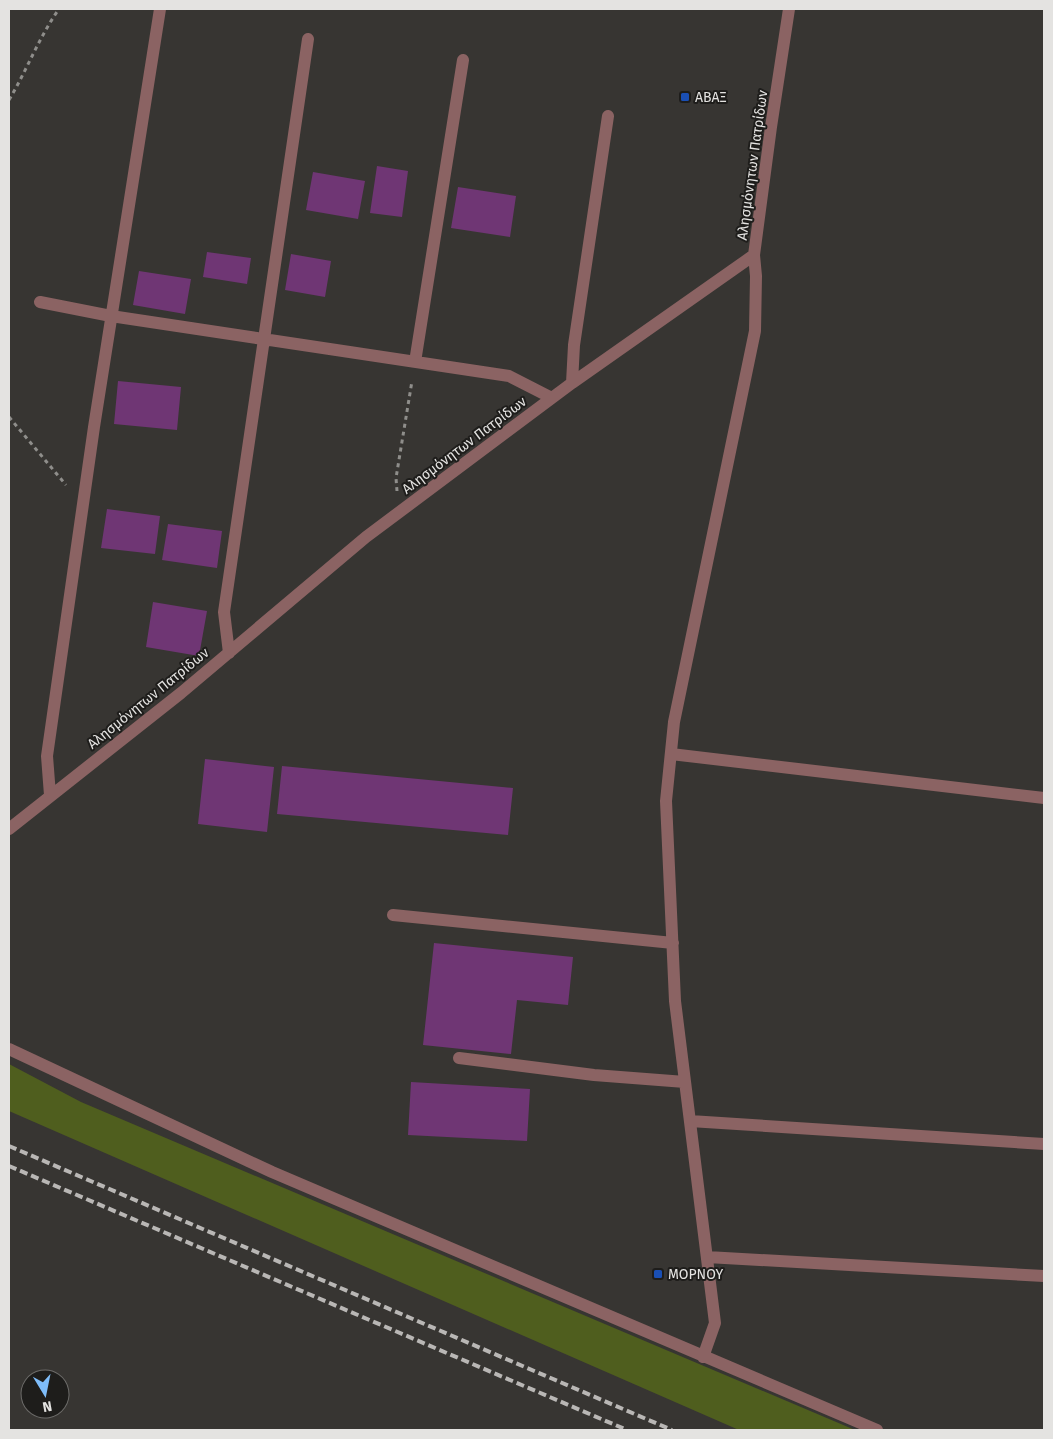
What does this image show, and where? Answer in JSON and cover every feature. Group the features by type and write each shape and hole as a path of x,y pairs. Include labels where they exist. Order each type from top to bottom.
{"street":[{"path":"50,795 48,756 83,504 160,9"},
{"name":"Αλησμόνητων Πατρίδων","path":"9,829 181,693 366,537 572,383 754,256 771,127 790,9"},
{"path":"229,653 224,612 308,40"},
{"path":"415,362 463,60"},
{"path":"572,383 574,345 608,116"},
{"path":"703,1357 715,1323 675,1001 666,801 674,722 755,331 756,276 754,256"},
{"path":"40,302 111,316 509,376 552,398"},
{"path":"671,754 1044,798"},
{"path":"393,915 673,943"},
{"path":"9,1049 272,1172 877,1430"},
{"path":"458,1058 594,1074 685,1082"},
{"path":"690,1121 1044,1144"},
{"path":"707,1257 1044,1276"}],"path":[{"path":"9,100 48,23 59,9"},
{"path":"397,514 396,478 415,362"},
{"path":"9,417 83,504"}],"green space":[{"path":"9,1064 81,1102 855,1430 739,1430 9,1111"}],"building":[{"path":"377,166 408,171 402,217 370,213"},
{"path":"313,172 365,181 358,219 306,210"},
{"path":"458,187 516,196 510,237 451,228"},
{"path":"207,252 251,258 247,284 203,277"},
{"path":"291,254 331,261 325,297 285,290"},
{"path":"139,271 191,279 185,314 133,305"},
{"path":"118,381 181,387 177,430 114,424"},
{"path":"107,509 160,516 155,554 101,548"},
{"path":"168,524 222,531 217,568 162,560"},
{"path":"153,602 207,611 199,656 146,647"},
{"path":"205,759 274,767 267,832 198,824"},
{"path":"282,766 513,788 508,835 277,814"},
{"path":"434,943 573,957 568,1005 517,1000 511,1054 423,1045"},
{"path":"411,1082 530,1089 527,1141 408,1135"}],"railway":[{"path":"9,1146 672,1430"},
{"path":"9,1166 627,1430"}],"place":[{"name":"ΑΒΑΞ","path":"685,97"},
{"name":"ΜΟΡΝΟΥ","path":"658,1274"}]}
